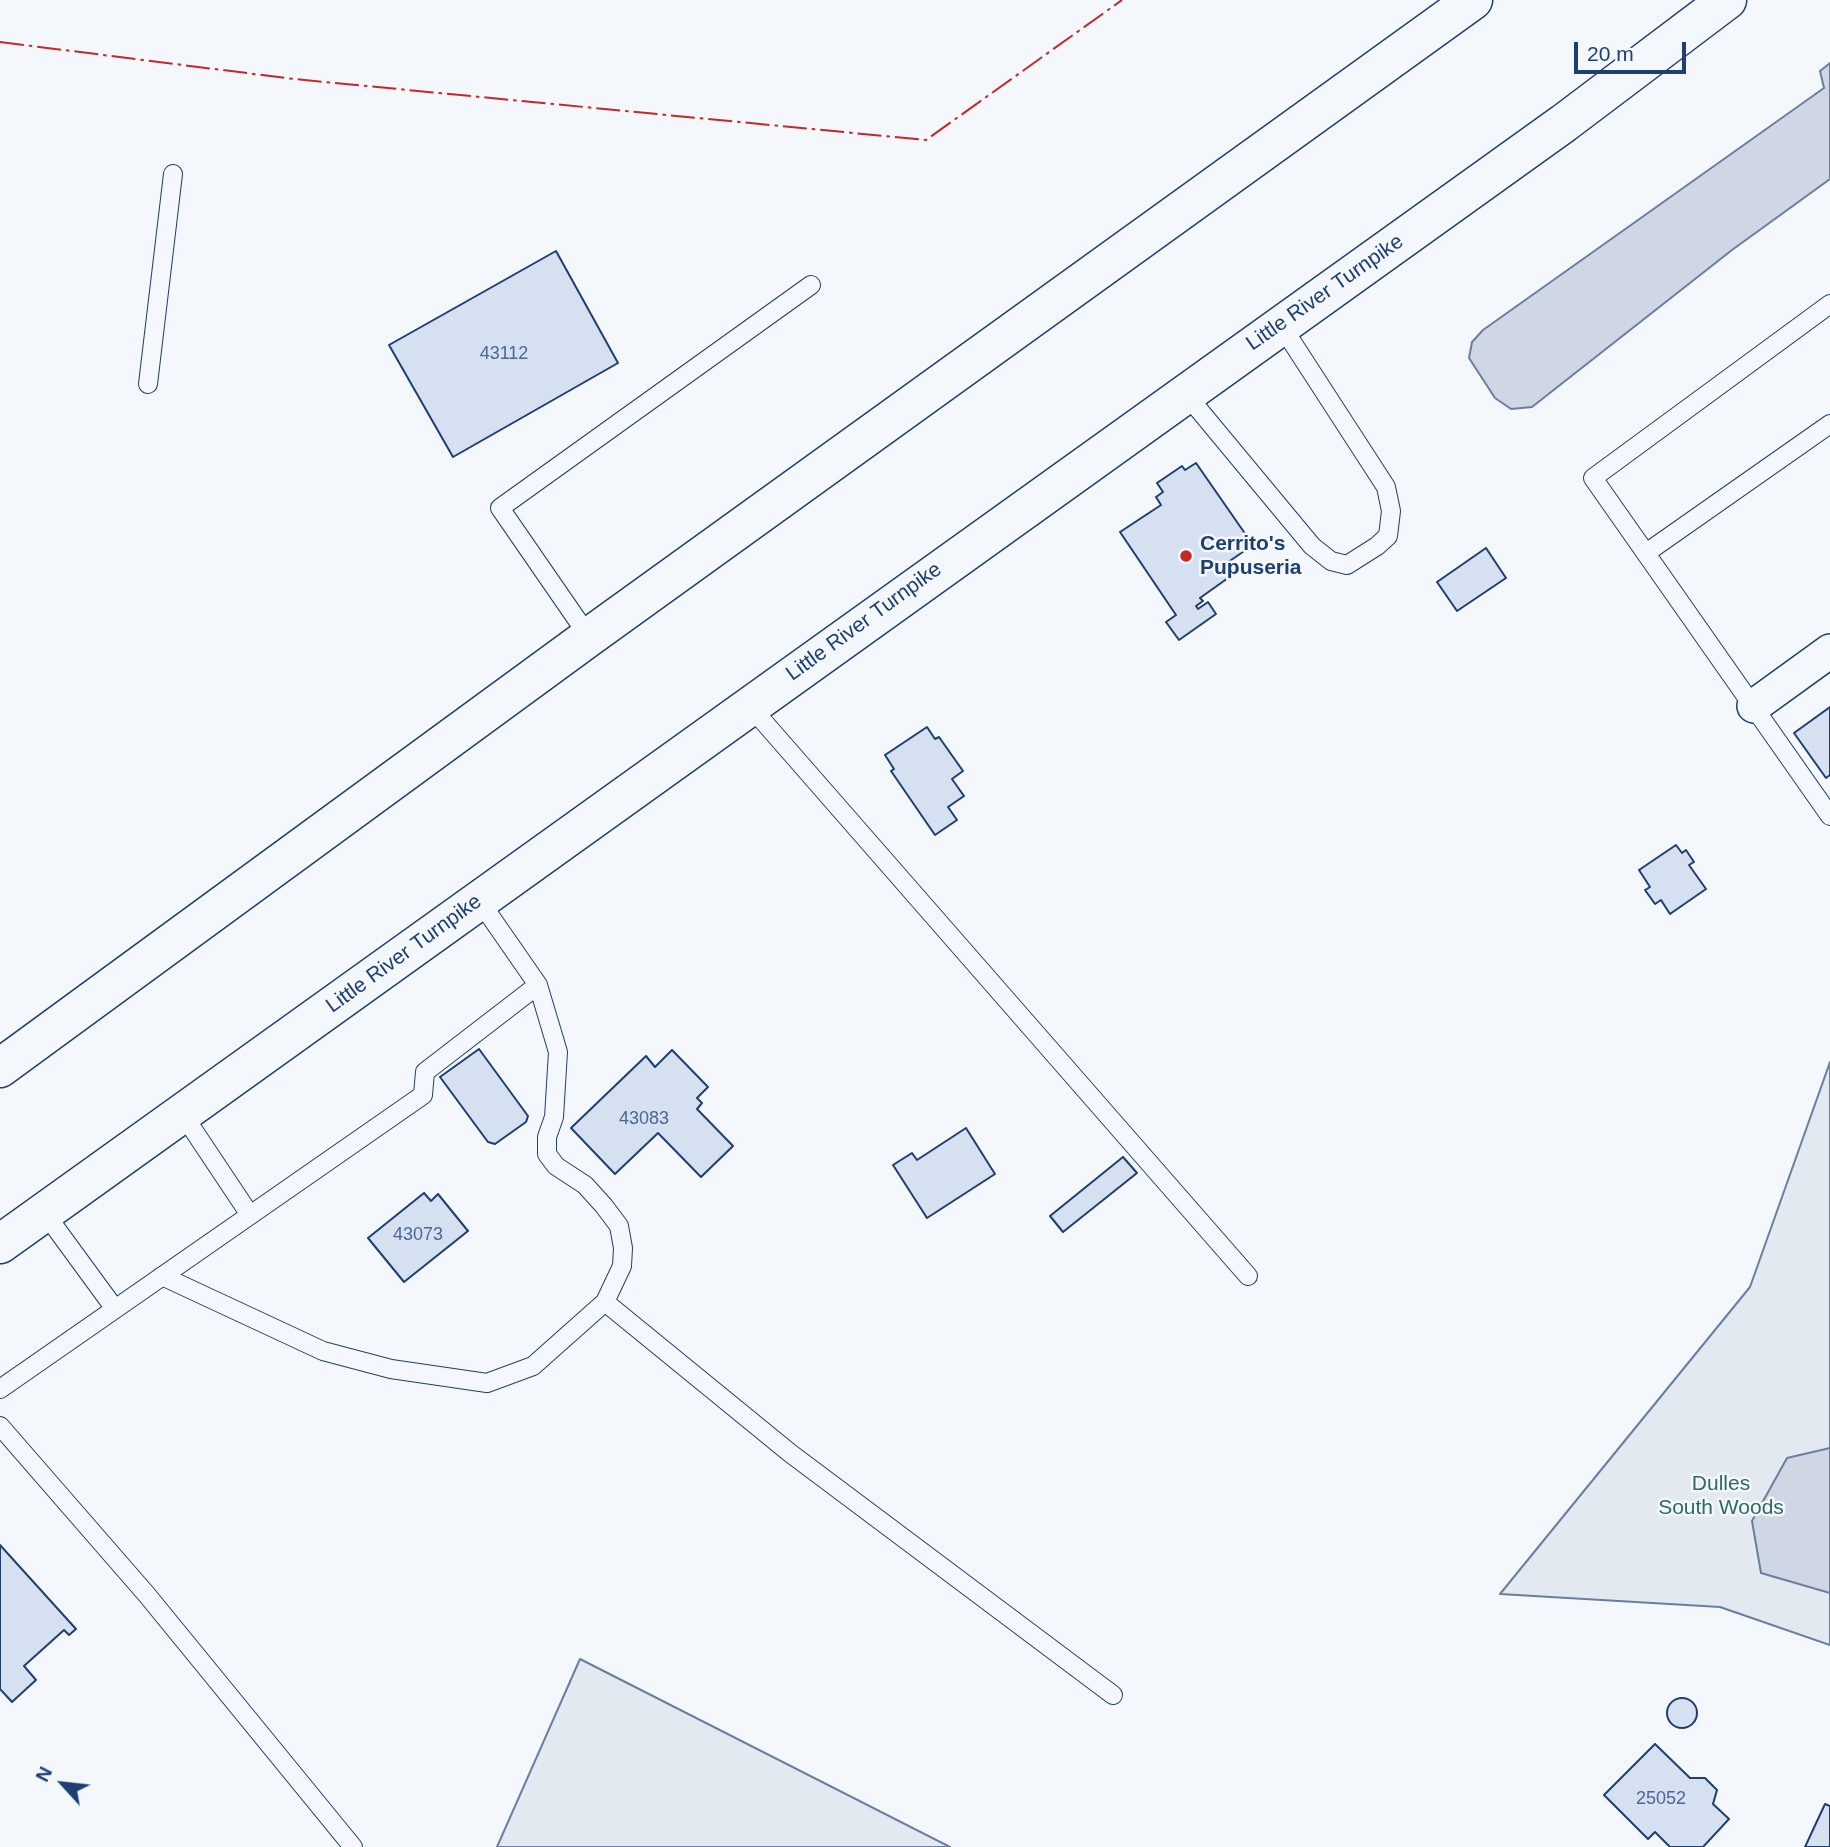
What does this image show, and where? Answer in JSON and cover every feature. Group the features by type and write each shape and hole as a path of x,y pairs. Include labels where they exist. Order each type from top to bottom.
{"highway":[{"path":"0,1068 589,637 1473,0"},
{"name":"Little River Turnpike","path":"0,1244 1564,123 1727,0"}],"street":[{"path":"1754,706 1830,651"}],"lane":[{"path":"148,384 173,174"},
{"path":"589,637 500,508 811,285"},
{"path":"1830,304 1593,478 1754,706 1824,795 1830,816"},
{"path":"1185,393 1312,546 1331,561 1347,565 1377,547 1388,536 1391,512 1386,487 1281,325"},
{"path":"1646,553 1830,424"},
{"path":"749,705 1248,1276"},
{"path":"162,1276 323,1350 391,1369 487,1383 533,1366 605,1302 622,1266 620,1226 585,1185 556,1166 547,1154 547,1138 554,1117 558,1052 538,985 479,900"},
{"path":"0,1389 423,1095 425,1072 538,985"},
{"path":"182,1113 250,1215"},
{"path":"44,1212 114,1309"},
{"path":"605,1302 790,1453 1113,1695"},
{"path":"0,1426 147,1595 353,1847"}],"green space":[{"name":"Dulles South Woods","path":"1830,1062 1830,1645 1720,1607 1500,1594 1750,1287"},
{"path":"580,1659 950,1847 497,1847"}],"shaded area":[{"path":"1830,63 1830,179 1732,250 1532,407 1511,409 1495,398 1469,358 1472,342 1483,330 1824,88 1820,71"},
{"path":"1830,1448 1830,1593 1761,1573 1752,1521 1787,1458"}],"building":[{"path":"556,251 618,363 453,457 389,345"},
{"name":"Cerrito's Pupuseria","path":"1196,463 1253,545 1221,567 1228,578 1200,598 1203,601 1196,606 1198,609 1208,602 1216,614 1179,640 1166,622 1176,615 1120,532 1161,505 1156,497 1163,492 1157,483 1182,466 1185,470"},
{"path":"1486,548 1506,578 1457,611 1437,582"},
{"path":"1830,707 1830,775 1826,778 1794,733"},
{"path":"927,727 935,739 939,737 963,771 952,779 964,796 948,807 957,820 935,835 891,771 894,769 885,755"},
{"path":"1676,845 1682,853 1686,850 1694,862 1689,865 1706,889 1670,914 1661,900 1655,904 1645,890 1650,887 1639,870"},
{"path":"479,1049 528,1116 526,1122 495,1144 488,1142 440,1077"},
{"path":"672,1050 708,1087 697,1098 702,1103 697,1109 733,1146 701,1177 658,1133 615,1174 571,1128 646,1056 655,1067"},
{"path":"966,1128 995,1174 927,1218 893,1165 912,1153 917,1160"},
{"path":"1123,1157 1137,1173 1063,1232 1050,1216"},
{"path":"424,1193 431,1201 438,1194 468,1231 404,1282 368,1238"},
{"path":"0,1545 76,1629 69,1635 64,1630 24,1666 36,1680 12,1702 0,1689"},
{"path":"1682,1698 1688,1699 1696,1707 1696,1719 1688,1727 1682,1728 1676,1727 1668,1719 1667,1713 1668,1707 1676,1699"},
{"path":"1655,1744 1690,1778 1705,1778 1717,1790 1713,1804 1729,1819 1703,1847 1670,1847 1655,1832 1648,1839 1604,1795"},
{"path":"1825,1804 1830,1806 1830,1847 1805,1847"}],"power":[{"path":"0,42 294,79 926,140 1122,0"}],"place":[{"name":"Cerrito's Pupuseria","path":"1186,556"}]}
